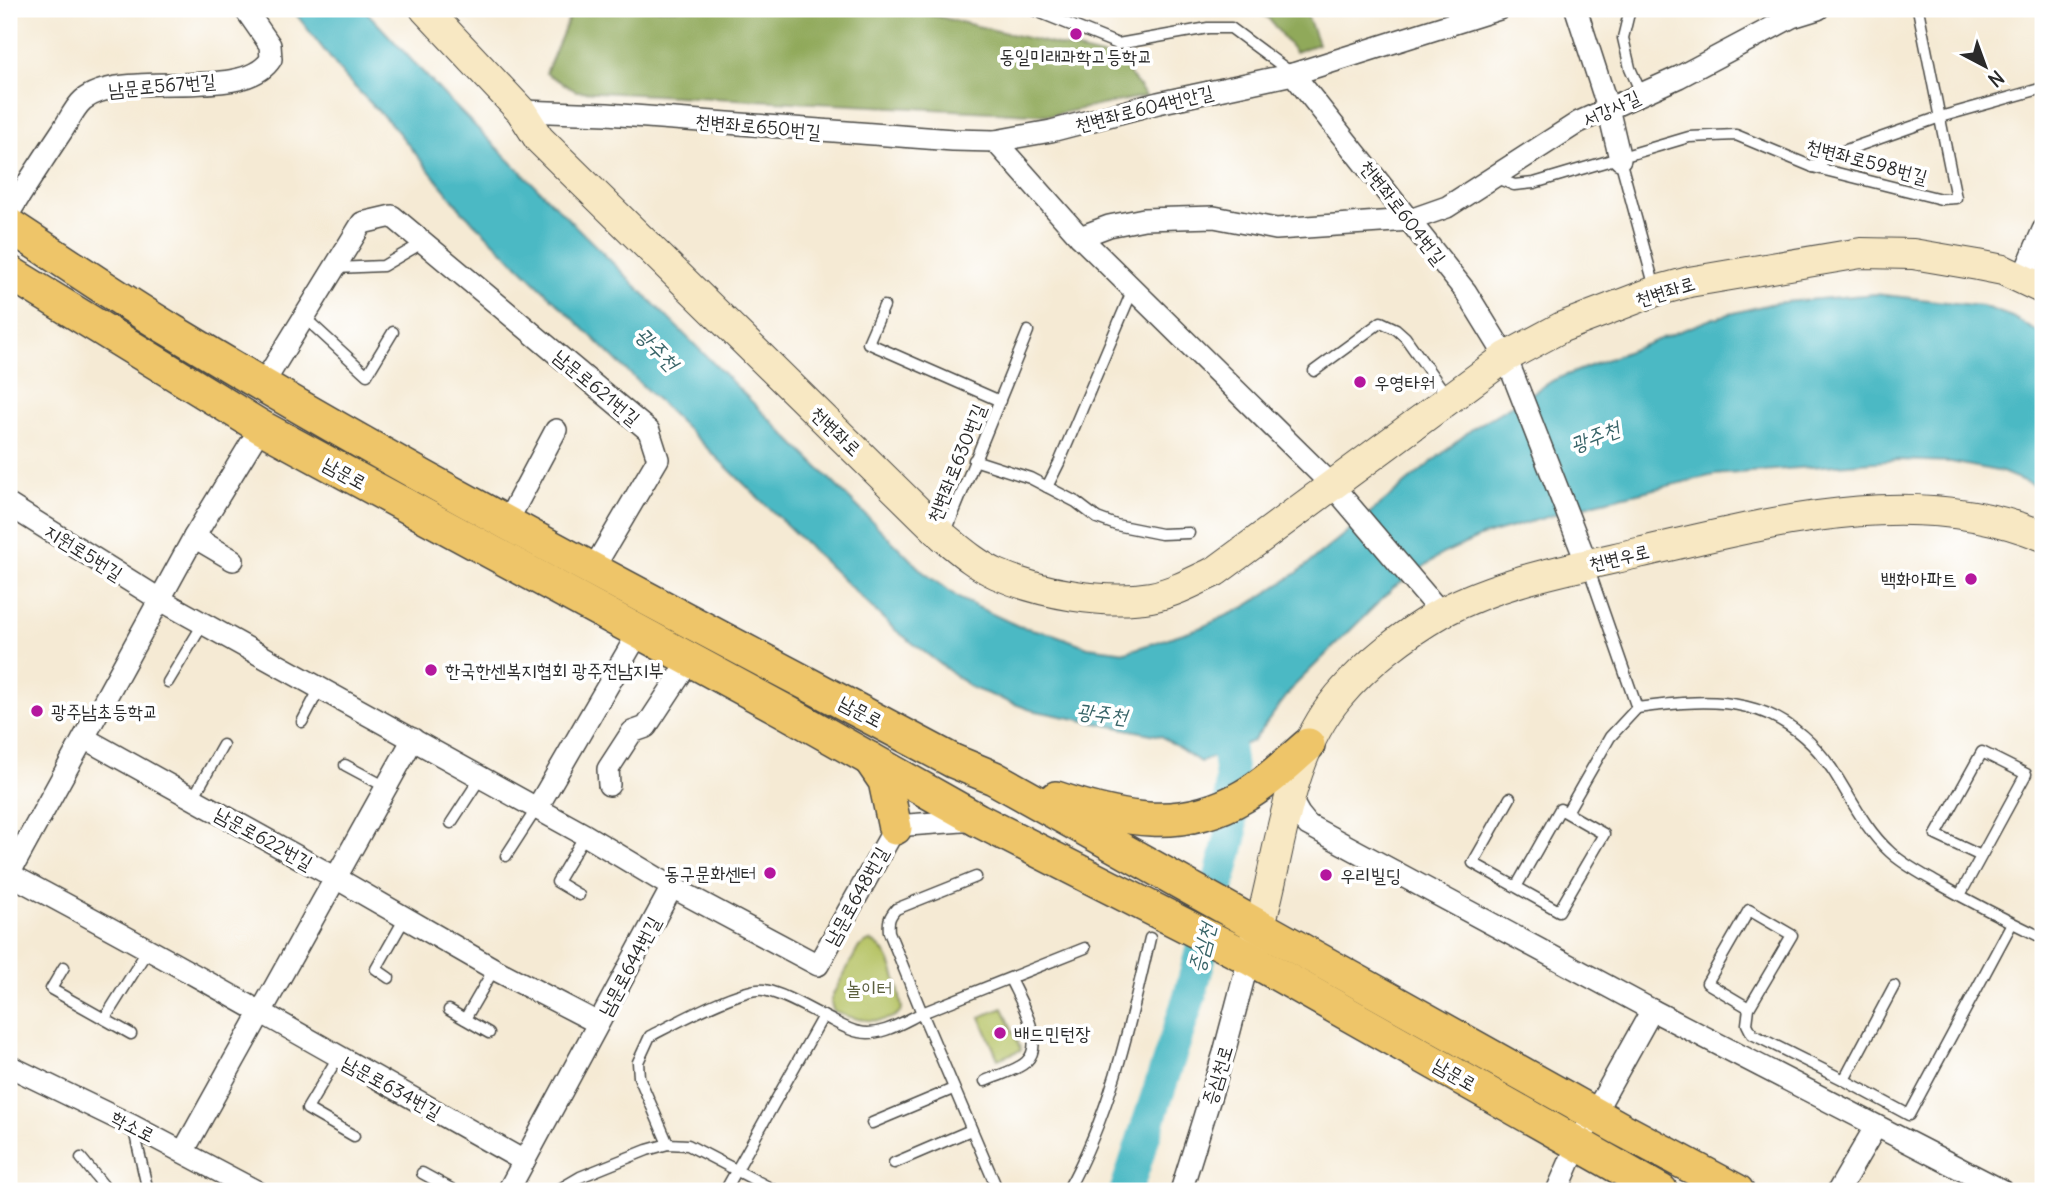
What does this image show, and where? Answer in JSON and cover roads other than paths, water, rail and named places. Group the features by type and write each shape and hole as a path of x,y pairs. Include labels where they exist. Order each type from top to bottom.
{"main road":[{"name":"천변좌로","path":"425,9 521,111 538,139 944,537 998,575 1076,596 1128,600 1153,597 1216,571 1341,495 1449,398 1509,364 1562,327 1656,291 1689,282 1861,253 1913,254 2003,270 2033,284"},
{"name":"남문로","path":"9,225 173,332 507,522 953,761 994,778 1176,882 1737,1191"},
{"name":"남문로","path":"9,272 261,427 870,759 1156,925 1249,958 1661,1191"},
{"name":"천변우로","path":"1249,958 1260,927 1290,798 1308,746 1320,723 1339,696 1367,668 1441,613 1496,590 1587,565 1764,524 1866,510 1963,514 1994,519 2043,536"},
{"path":"994,778 1133,819 1178,818 1208,811 1236,800 1308,746"},
{"path":"870,759 885,781 895,828"}],"street":[{"name":"남문로567번길","path":"9,212 82,101 104,88 202,83 249,77 259,72 271,59 270,45 244,9"},
{"name":"천변좌로604번안길","path":"995,141 1076,125 1158,103 1293,74 1499,9"},
{"path":"1576,9 1608,107 1620,159"},
{"name":"서강사길","path":"1410,220 1447,207 1579,122 1608,107 1679,77 1792,17 1818,9"},
{"name":"천변좌로604번길","path":"1293,74 1466,292 1509,364 1587,565"},
{"name":"천변좌로650번길","path":"521,111 607,114 995,141"},
{"path":"995,141 1080,237 1341,495 1441,613"},
{"name":"남문로621번길","path":"263,384 362,223 392,216 649,431 658,459 593,569"},
{"path":"1080,237 1109,226 1144,219 1214,217 1276,229 1410,220"},
{"path":"2033,284 2043,230"},
{"path":"260,1013 149,948 9,874 159,599 261,427"},
{"path":"507,522 556,430"},
{"name":"지원로5번길","path":"9,505 159,599"},
{"path":"194,537 233,560"},
{"path":"159,599 537,808 672,887"},
{"path":"537,808 639,632"},
{"path":"609,785 608,769 632,732 646,727 690,660"},
{"name":"남문로622번길","path":"85,738 336,878"},
{"path":"183,1152 413,739"},
{"path":"1290,798 1308,825 1652,1010 2003,1191"},
{"name":"남문로648번길","path":"672,887 818,965 895,828 978,820"},
{"path":"336,878 494,969 598,1023"},
{"name":"남문로644번길","path":"508,1191 672,887"},
{"name":"증심천로","path":"1181,1191 1224,1053 1249,958"},
{"path":"1557,1191 1578,1143 1652,1010"},
{"name":"남문로634번길","path":"260,1013 524,1161"},
{"name":"학소로","path":"9,1066 133,1126 256,1191"},
{"path":"1838,1191 1876,1126"}],"lane":[{"path":"1031,9 1118,44 1208,28 1231,28 1293,74"},
{"path":"1630,9 1623,38 1626,55 1641,93"},
{"path":"1918,9 1940,117"},
{"path":"1813,167 1832,155 1940,117 2043,88"},
{"name":"천변좌로598번길","path":"1494,177 1514,185 1534,183 1689,137 1736,135 1813,167 1941,199 1956,198 1940,117"},
{"path":"1620,159 1656,291"},
{"path":"333,268 383,266 424,242"},
{"path":"1047,487 1133,289"},
{"name":"천변좌로630번길","path":"884,306 868,343 1000,401"},
{"path":"304,317 367,375 393,332"},
{"path":"1314,371 1381,322 1405,337 1449,398"},
{"name":"천변좌로630번길","path":"944,537 1028,331"},
{"path":"974,460 1030,478 1076,502 1097,518 1116,526 1161,534 1189,533"},
{"path":"1587,565 1637,708"},
{"path":"168,682 203,624"},
{"path":"302,722 320,688"},
{"path":"1567,812 1610,737 1637,708 1675,703 1726,702 1751,707 1793,727 1811,741 1872,834 1892,854 1960,895 2043,938"},
{"name":"남문로622번길","path":"193,798 223,745"},
{"path":"1960,895 2026,774 1982,752 1936,835 1981,856"},
{"path":"345,765 386,787"},
{"path":"451,823 481,777"},
{"path":"1510,798 1473,863 1516,887 1559,911 1604,834 1560,809 1516,887"},
{"path":"506,856 537,808"},
{"path":"579,895 557,882 585,835"},
{"path":"976,877 896,909 888,923 889,932 953,1089 998,1191"},
{"path":"1749,1008 1707,983 1749,910 1792,935 1749,1008 1747,1024 1752,1034 1909,1115 2012,923"},
{"path":"389,978 376,968 405,918"},
{"path":"1068,1191 1084,1162 1116,1071 1156,925"},
{"path":"105,1018 149,948"},
{"path":"668,1144 639,1077 638,1062 650,1036 740,994 761,989 858,1032 875,1033 1085,948"},
{"path":"64,967 51,989 131,1034"},
{"path":"465,1019 494,969"},
{"path":"985,1081 1024,1063 1031,1056 1034,1036 1031,1024 1010,979"},
{"path":"1844,1080 1894,986"},
{"path":"449,1010 489,1033"},
{"path":"725,1191 823,1016"},
{"path":"338,1057 307,1109 354,1136"},
{"path":"872,1123 953,1089"},
{"path":"133,1126 148,1191"},
{"path":"894,1163 971,1130"},
{"path":"556,1191 580,1177 668,1144 688,1145 776,1191"},
{"path":"81,1158 108,1191"},
{"path":"422,1173 454,1191"}],"water":[{"name":"광주천","path":"292,9 364,9 446,97 923,572 960,599 1018,626 1053,634 1088,647 1126,652 1202,627 1245,607 1297,573 1472,429 1554,380 1714,318 1774,303 1875,294 1982,306 2012,317 2043,335 2043,489 2002,472 1951,462 1898,460 1714,475 1595,503 1482,536 1442,554 1393,588 1295,685 1253,741 1200,762 1161,736 1031,710 972,688 894,629 462,211 394,127 346,78"}],"waterway":[{"name":"증심천","path":"1126,1191 1190,995 1231,836 1231,774 1225,725 1232,707"}],"place":[{"name":"동일미래과학고등학교","path":"1076,34"},
{"name":"우영타워","path":"1360,382"},
{"name":"백화아파트","path":"1971,579"},
{"name":"한국한센복지협회 광주전남지부","path":"431,670"},
{"name":"광주남초등학교","path":"37,711"},
{"name":"동구문화센터","path":"770,873"},
{"name":"우리빌딩","path":"1326,875"},
{"name":"배드민턴장","path":"1000,1033"}],"park label":[{"name":"놀이터","path":"869,988"}]}
